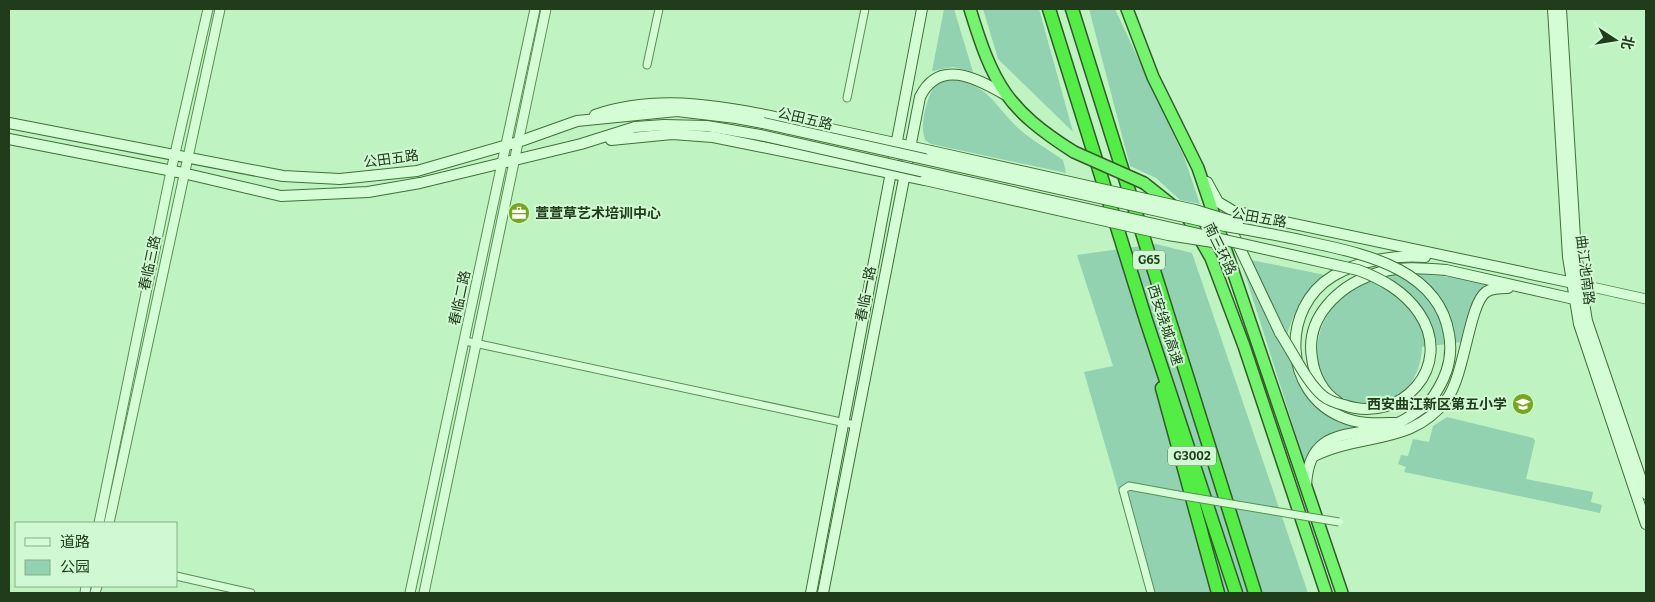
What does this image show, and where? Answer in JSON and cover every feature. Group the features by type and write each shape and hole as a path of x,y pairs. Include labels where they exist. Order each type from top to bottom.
{"highway":[{"name":"南三环路","path":"970,9 982,48 1004,94 1042,132 1074,152 1144,183 1188,218 1211,258 1244,346 1326,593"},
{"name":"西安绕城高速","path":"1049,9 1146,320 1236,593"},
{"name":"西安绕城高速","path":"1072,9 1088,67 1255,593"},
{"name":"南三环路","path":"1126,9 1153,77 1198,168 1342,593"},
{"name":"G65","path":"1146,320 1172,428 1218,593"},
{"path":"1229,511 1261,593"}],"main road":[{"name":"春临一路","path":"811,593 895,143 922,9"},
{"name":"曲江池南路","path":"1553,9 1568,257 1574,299 1579,324 1646,524"},
{"name":"曲江池南路","path":"1560,9 1576,254 1583,285 1587,321 1646,494"},
{"name":"春临一路","path":"823,593 903,175 920,97 928,85 946,74 960,75 977,80 1004,94"},
{"path":"577,121 617,107 680,103 745,110 1195,210 1275,234"},
{"name":"公田五路","path":"9,123 283,176 340,179 417,171 513,144 577,121 677,111 763,123 1224,226 1275,234 1377,258 1410,276 1436,300 1448,325 1452,348 1449,367 1440,388 1428,404 1398,423"},
{"name":"公田五路","path":"9,139 183,173 281,196 368,192 420,183 581,144 635,127 664,125 707,126 760,135 1162,224 1358,270 1392,286 1407,299 1420,315 1430,345 1429,360 1424,376 1411,392 1398,403 1383,409 1366,411 1343,405"},
{"path":"581,144 659,134 693,135 903,175 1175,237 1250,246"},
{"path":"1198,168 1218,202 1280,333 1322,395 1343,405"},
{"path":"1218,202 1234,211 1583,285 1574,299 1446,270 1405,268 1375,274 1350,285 1335,296 1322,311 1312,336 1312,364 1322,387 1333,400 1343,405"},
{"path":"1398,423 1354,421 1340,417 1315,398 1300,374 1295,358 1294,341 1298,322 1303,308 1322,284 1333,276 1352,267 1395,258 1455,259"},
{"path":"1314,456 1342,444 1400,434 1429,418 1448,397 1462,366 1476,306 1485,293 1496,288 1529,288"},
{"path":"1306,490 1307,470 1314,456 1333,437 1398,423"}],"street":[{"name":"春临三路","path":"99,522 174,156 208,9"},
{"name":"春临三路","path":"110,522 183,173 220,9"},
{"name":"春临二路","path":"410,593 514,159 513,144 535,9"},
{"name":"春临二路","path":"424,593 504,163 513,144 546,9"},
{"path":"647,65 659,9"},
{"path":"847,98 865,9"},
{"path":"1583,285 1646,299"},
{"path":"470,342 855,425"},
{"path":"1151,593 1123,490 1129,486 1339,522"},
{"path":"178,576 251,593"}],"green space":[{"path":"944,9 954,9 973,72 953,67 932,71"},
{"path":"983,9 1039,9 1073,132 998,59"},
{"path":"1089,9 1115,9 1184,157 1200,204 1180,200 1156,178 1130,166"},
{"path":"954,78 983,91 1021,131 1063,160 1066,173 931,144 925,140 923,126 925,110 930,95 937,82"},
{"path":"1156,244 1192,253 1308,593 1148,593 1084,372 1113,366 1077,255"},
{"path":"1251,260 1325,275 1302,302 1293,318 1287,335"},
{"path":"1241,262 1268,320 1290,357 1295,374 1305,393 1319,408 1328,414 1346,424 1357,427 1331,434 1319,442 1305,463"},
{"path":"1419,274 1461,278 1489,285 1474,305 1463,342 1422,347 1420,363 1414,378 1410,385 1398,396 1390,399 1360,403 1337,394 1323,377 1317,354 1321,329 1334,306 1358,286 1393,275"},
{"path":"1447,417 1533,438 1535,441 1526,479 1593,492 1591,502 1602,505 1600,513 1404,472 1406,467 1398,464 1401,455 1408,456 1413,439 1429,442 1433,426"}],"place":[{"name":"萱萱草艺术培训中心","path":"519,213"},
{"name":"西安曲江新区第五小学","path":"1523,404"}]}
